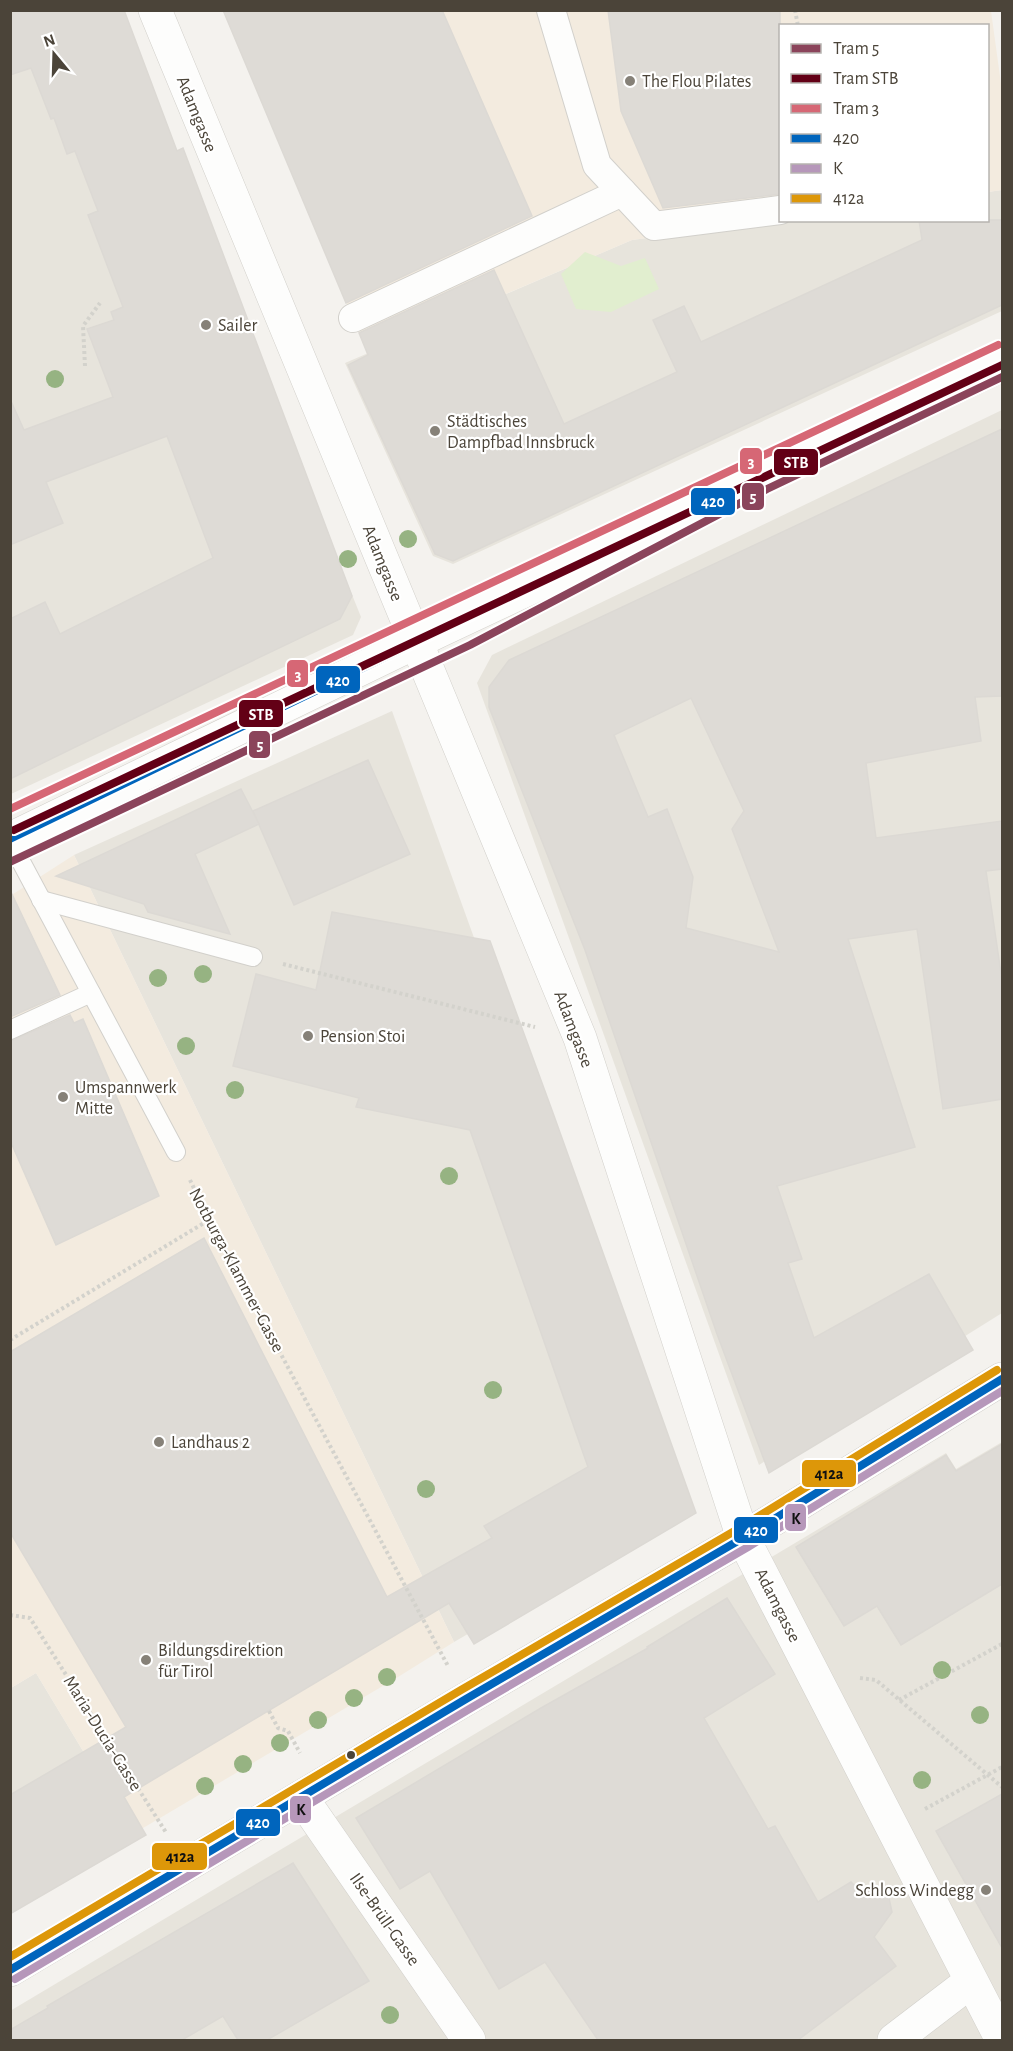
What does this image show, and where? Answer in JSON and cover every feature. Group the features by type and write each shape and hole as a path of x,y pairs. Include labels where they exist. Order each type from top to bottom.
{"street":[{"name":"Adamgasse","path":"154,10 580,1038 743,1538 970,1982 1002,2040"},
{"path":"551,10 597,165 654,226 779,210"},
{"path":"353,318 622,192"},
{"path":"10,840 416,643 1002,365"},
{"path":"10,1970 466,1699 743,1538 1002,1379"},
{"name":"Ilse-Brüll-Gasse","path":"301,1797 469,2040"},
{"path":"894,2040 970,1982"}],"lane":[{"path":"10,840 176,1152"},
{"path":"41,900 253,957"},
{"path":"10,1030 91,993"}],"path":[{"path":"85,366 83,326 100,303"},
{"path":"253,957 580,1038"},
{"name":"Notburga-Klammer-Gasse","path":"176,1152 209,1220 466,1699"},
{"path":"10,1340 209,1220"},
{"name":"Maria-Ducia-Gasse","path":"10,1615 30,1618 187,1865"},
{"path":"899,1700 1002,1644"},
{"path":"812,1673 876,1680 1002,1787"},
{"path":"269,1711 278,1728 288,1731 301,1753"},
{"path":"924,1810 1002,1767"}],"shaded area":[{"path":"10,11 117,11 361,617 353,635 11,794"},
{"path":"223,11 991,11 1002,91 1002,190 989,192 989,24 779,24 779,220 632,240 368,353"},
{"path":"1002,190 1002,311 453,564 433,556 345,363 632,240 779,220 779,222 989,222 989,192"},
{"path":"1002,410 1002,1313 759,1465 477,683 492,655"},
{"path":"392,711 681,1510 454,1642 74,855"},
{"path":"74,855 454,1642 133,1834 36,1673 11,1688 10,896"},
{"path":"1002,1442 1002,2040 11,2040 10,2011 946,1453 956,1469"},
{"path":"36,1673 133,1834 11,1908 11,1688"}],"green space":[{"path":"585,252 621,266 645,258 659,289 611,312 576,309 561,274"}],"building":[{"path":"10,10 124,10 177,151 183,148 352,596 340,619 10,779 10,619 45,602 60,634 213,558 167,436 46,482 63,523 10,545 10,399 24,430 113,397 87,329 114,320 111,312 123,307 88,215 98,211 75,151 67,154 54,118 51,119 31,68 10,75"},
{"path":"223,10 442,10 532,216 346,303"},
{"path":"608,10 780,10 779,194 663,208 621,111"},
{"path":"1002,220 1002,305 453,561 435,554 348,365 368,355 359,333 494,270 564,424 677,372 653,320 684,306 701,342 922,240 919,222"},
{"path":"1002,429 1002,696 975,697 981,741 866,763 876,838 1002,821 1002,869 986,871 1002,980 1002,1099 943,1109 917,929 848,939 915,1147 777,1186 802,1259 788,1263 814,1338 929,1274 973,1350 769,1473 717,1334 585,950 489,707 489,687 509,660","holes":["691,698 744,811 732,829 779,952 686,928 693,877 667,809 648,817 614,735"]},
{"path":"368,760 410,854 294,905 253,811"},
{"path":"241,789 259,824 195,854 230,934 148,912 144,904 56,876"},
{"path":"10,890 60,995 10,1017"},
{"path":"332,912 490,941 696,1513 474,1644 449,1603 124,1797 146,1835 10,1914 10,1795 126,1727 10,1532 10,1352 204,1238 387,1597 492,1538 484,1526 588,1467 470,1130 356,1107 359,1098 233,1066 256,974 316,990"},
{"name":"Umspannwerk Mitte","path":"70,1015 74,1023 83,1019 159,1196 56,1245 10,1140 10,1041"},
{"path":"1002,1444 1002,1584 901,1645 877,1606 844,1626 796,1547 946,1455 956,1471"},
{"path":"727,1598 775,1674 704,1718 768,1829 775,1826 818,1902 851,1882 856,1887 879,1886 889,1898 892,1912 874,1937 896,1966 798,2040 598,2040 545,1962 499,1989 430,1871 400,1889 356,1818 541,1708 648,1648"},
{"name":"Schloss Windegg","path":"1002,1794 1002,1948 936,1831"},
{"path":"293,1863 369,1981 267,2040 238,2040 223,2016 182,2040 10,2040 10,2030 48,2008 47,2006"}],"tram line":[{"name":"3","path":"10,809 998,345"},
{"name":"STB","path":"14,830 1002,365"},
{"name":"5","path":"10,862 470,645 767,489 1002,377"}],"transit line":[{"name":"420","path":"10,839 439,631 1002,365"},
{"name":"412a","path":"10,1957 738,1529 997,1370"},
{"name":"420","path":"10,1970 466,1699 743,1538 1002,1379"},
{"name":"K","path":"15,1979 471,1708 748,1547 1002,1391"}],"place":[{"name":"The Flou Pilates","path":"630,81"},
{"name":"Sailer","path":"206,325"},
{"name":"Städtisches Dampfbad Innsbruck","path":"435,431"},
{"name":"Pension Stoi","path":"308,1036"},
{"name":"Umspannwerk Mitte","path":"63,1097"},
{"name":"Landhaus 2","path":"159,1442"},
{"name":"Bildungsdirektion für Tirol","path":"146,1660"},
{"name":"Schloss Windegg","path":"986,1890"}]}
